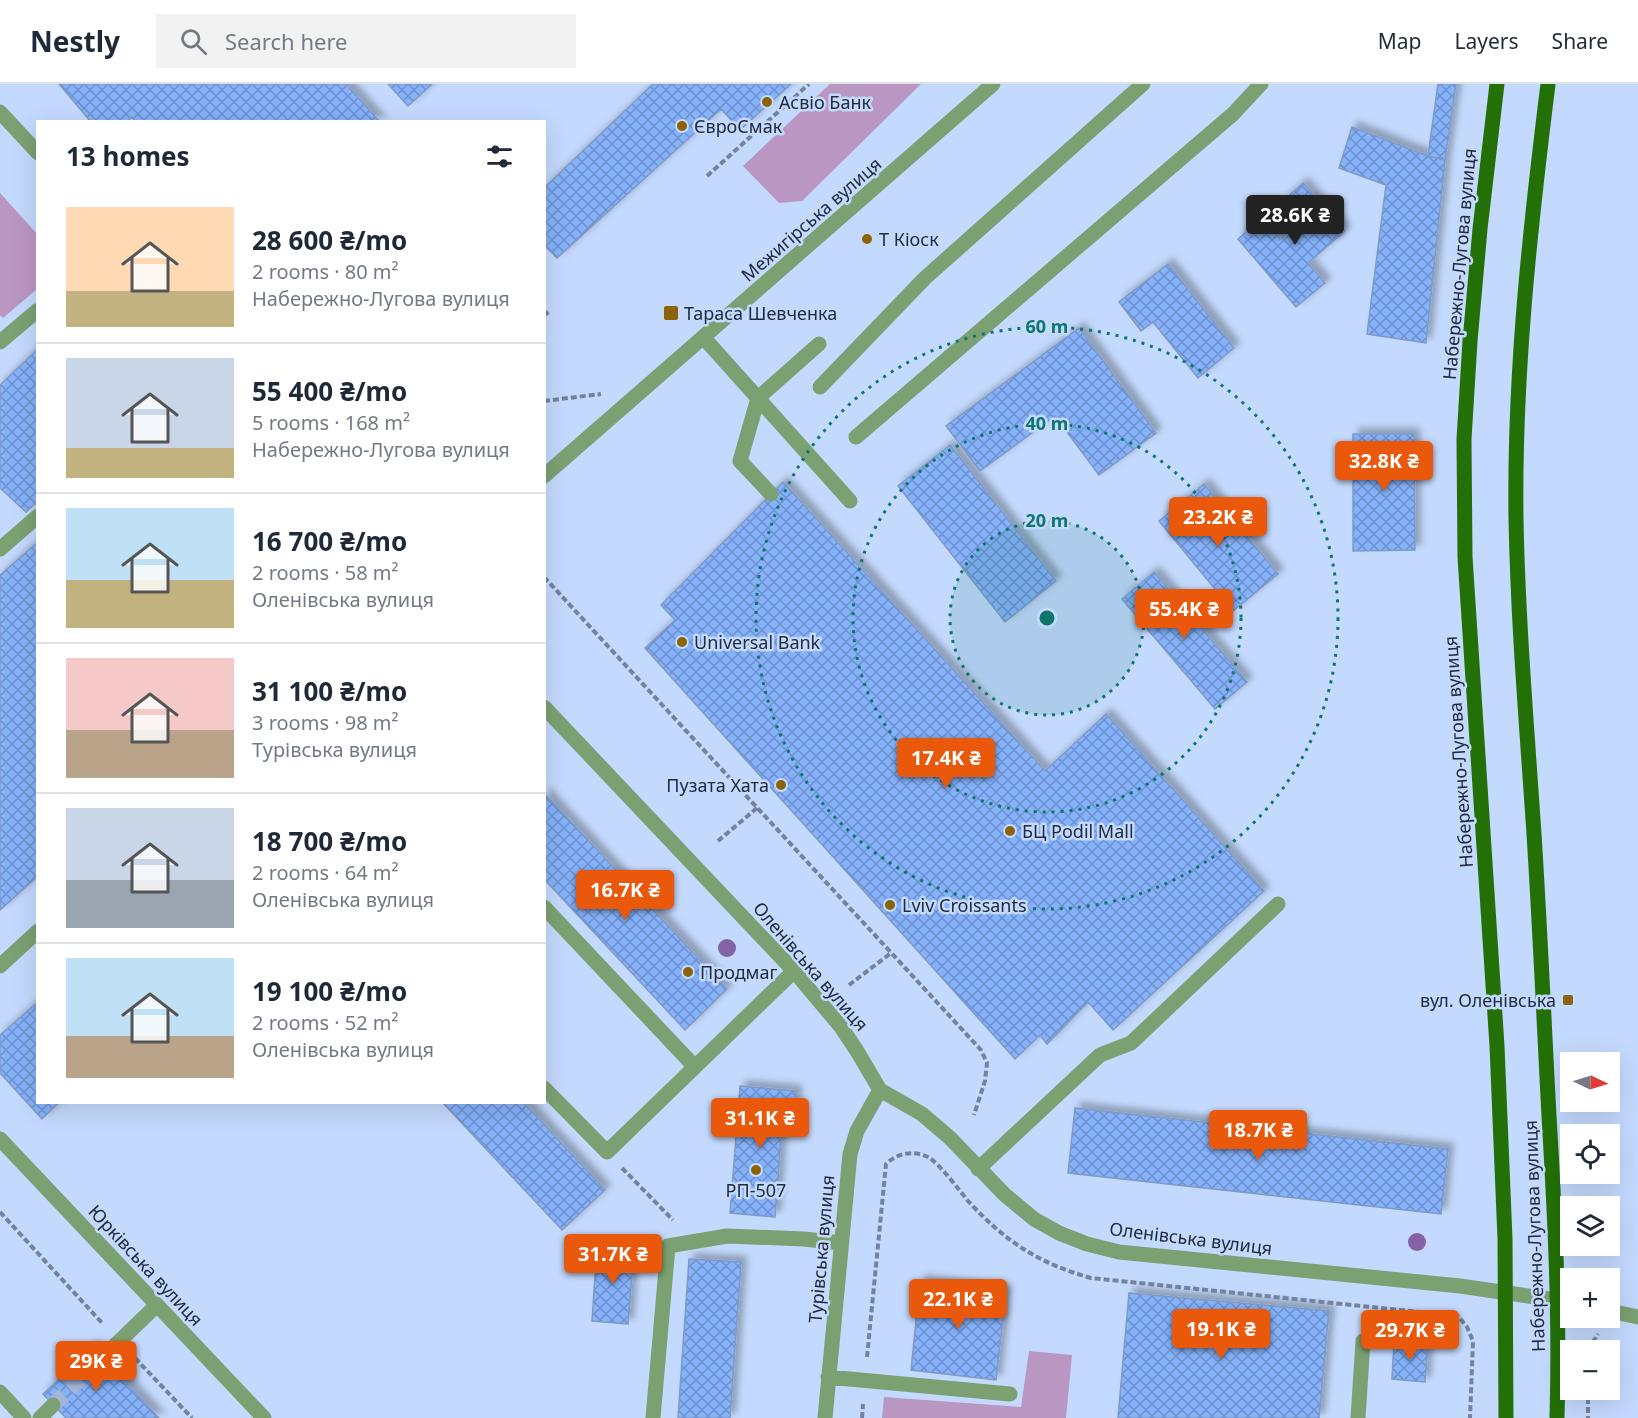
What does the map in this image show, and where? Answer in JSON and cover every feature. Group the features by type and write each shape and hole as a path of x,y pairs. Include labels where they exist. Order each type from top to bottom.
{"main road":[{"name":"Набережно-Лугова вулиця","path":"1497,84 1480,229 1464,439 1465,557 1497,1046 1505,1292 1506,1418"},
{"name":"Набережно-Лугова вулиця","path":"1548,84 1531,214 1520,340 1516,433 1516,518 1519,612 1560,1269"},
{"name":"Набережно-Лугова вулиця","path":"1557,1418 1562,1328"}],"street":[{"name":"Межигірська вулиця","path":"546,474 993,84"},
{"path":"820,387 925,278 1143,84"},
{"path":"856,436 1233,114 1261,84"},
{"path":"0,112 36,151"},
{"path":"0,342 36,312"},
{"path":"704,338 850,501"},
{"path":"771,494 740,461 758,398 819,344"},
{"path":"0,549 36,518"},
{"name":"Оленівська вулиця","path":"546,709 794,971 841,1027 880,1090 922,1114 950,1138 978,1169 1034,1219 1069,1237 1119,1252 1436,1283 1560,1299"},
{"path":"978,1169 1100,1055 1131,1043 1278,904"},
{"path":"546,909 695,1067"},
{"path":"0,966 36,933"},
{"path":"546,1090 607,1152 794,971"},
{"name":"Турівська вулиця","path":"825,1418 850,1154 856,1131 880,1090"},
{"name":"Юрківська вулиця","path":"0,1139 264,1418"},
{"path":"653,1418 668,1246 728,1236 841,1243"},
{"path":"103,1357 157,1305"},
{"path":"1620,1313 1638,1317"},
{"path":"1358,1418 1363,1341"},
{"path":"828,1377 1010,1394"},
{"path":"0,1392 24,1418"},
{"path":"40,1418 54,1405"}],"path":[{"path":"707,176 809,84"},
{"path":"546,314 550,310"},
{"path":"546,401 601,394"},
{"path":"546,580 981,1050 987,1063 985,1081 974,1115"},
{"path":"718,842 757,808"},
{"path":"849,985 891,953"},
{"path":"607,1152 678,1225"},
{"path":"862,1418 886,1164 894,1156 906,1153 929,1158 976,1210 1005,1237 1031,1255 1060,1269 1091,1278 1458,1316 1467,1327 1473,1341 1470,1418"},
{"path":"0,1212 192,1418"},
{"path":"1594,1340 1598,1334"},
{"path":"1588,1400 1588,1418"}],"shaded area":[{"path":"830,84 921,84 802,201 779,203 743,166"},
{"path":"0,193 36,233 36,290 3,318 0,315"},
{"path":"1029,1351 1072,1355 1066,1418 882,1418 884,1397 1021,1407"}],"building":[{"path":"59,84 346,84 378,120 134,120 132,117 129,120 89,120"},
{"path":"388,84 432,84 408,106"},
{"path":"653,84 791,84 740,130 721,109 557,258 546,247 546,186"},
{"path":"1438,84 1456,84 1445,160 1428,156"},
{"path":"1352,127 1428,156 1445,160 1426,343 1367,334 1386,185 1339,168"},
{"path":"1303,183 1345,231 1308,263 1325,283 1296,307 1238,239 1262,218 1280,239 1302,221 1284,200"},
{"path":"1168,264 1234,348 1198,378 1153,322 1141,331 1119,302"},
{"path":"1079,328 1156,433 1099,475 1055,416 980,471 946,426"},
{"path":"36,351 36,503 26,512 0,488 0,385"},
{"path":"1353,434 1414,434 1415,550 1353,551"},
{"path":"950,445 1056,581 1005,622 898,486"},
{"name":"БЦ Podil Mall","path":"783,482 1045,771 1106,714 1264,891 1113,1030 1088,1002 1047,1044 1040,1035 1015,1059 645,648 675,620 661,605"},
{"path":"1204,484 1278,574 1233,611 1159,521"},
{"path":"36,544 36,878 0,910 0,575"},
{"path":"1154,572 1247,682 1215,709 1122,599"},
{"path":"546,795 727,989 685,1030 546,881"},
{"path":"36,1004 36,1104 57,1104 42,1119 0,1073 0,1035"},
{"name":"РП-507","path":"740,1086 796,1091 794,1126 782,1125 775,1217 730,1213"},
{"path":"444,1104 525,1104 605,1190 562,1230"},
{"path":"1075,1108 1448,1149 1441,1214 1068,1173"},
{"path":"597,1246 634,1249 628,1324 592,1321"},
{"path":"689,1259 741,1262 730,1418 678,1418"},
{"path":"920,1281 1006,1291 996,1380 911,1370"},
{"path":"1129,1293 1329,1311 1319,1418 1118,1418"},
{"path":"1394,1340 1428,1342 1425,1382 1392,1379"},
{"path":"93,1347 159,1418 66,1418 43,1394"}],"tunnel":[{"path":"53,1405 103,1357"}],"place":[{"name":"Асвіо Банк","path":"767,102"},
{"name":"ЄвроСмак","path":"682,126"},
{"name":"Т Кіоск","path":"867,239"},
{"name":"Тараса Шевченка","path":"671,313"},
{"name":"Universal Bank","path":"682,642"},
{"name":"Пузата Хата","path":"781,785"},
{"name":"БЦ Podil Mall","path":"1010,831"},
{"name":"Lviv Croissants","path":"890,905"},
{"name":"Продмаг","path":"688,972"},
{"name":"вул. Оленівська","path":"1568,1000"},
{"name":"РП-507","path":"756,1170"}]}
